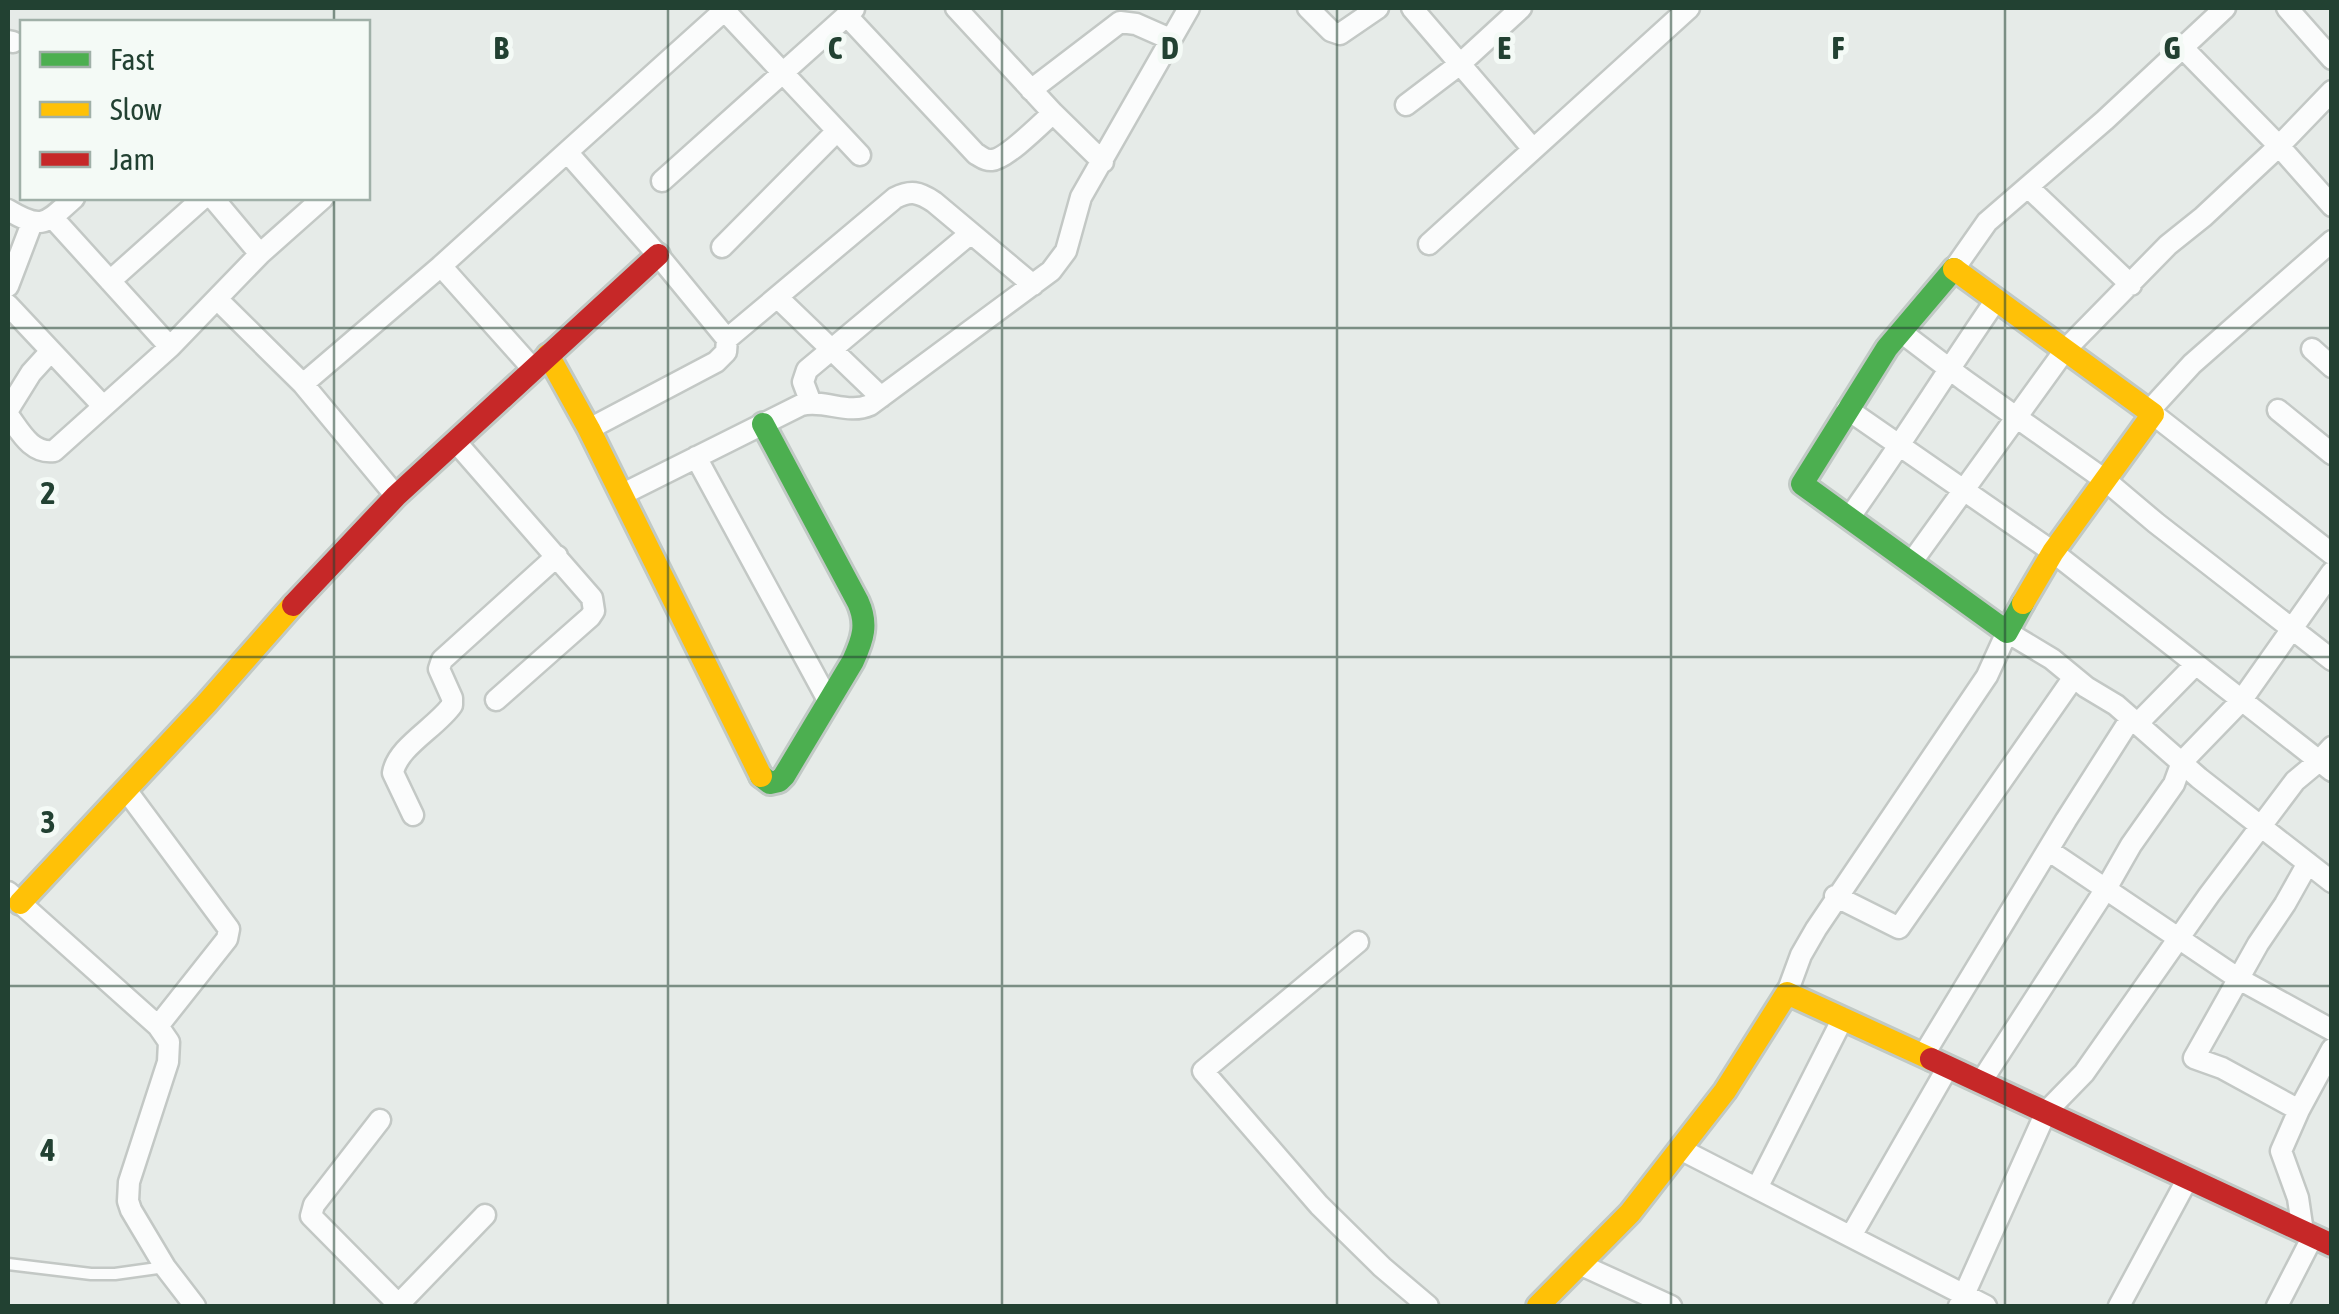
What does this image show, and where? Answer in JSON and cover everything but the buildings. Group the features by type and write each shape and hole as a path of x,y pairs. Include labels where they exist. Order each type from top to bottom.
{"street":[{"path":"956,8 1103,162"},
{"path":"621,495 810,403 861,409 1033,285 1060,261 1081,197 1188,8"},
{"path":"1308,8 1340,34 1378,8"},
{"path":"1412,8 1533,149"},
{"path":"1406,106 1460,64 1521,8"},
{"path":"2225,8 2105,120 1986,222 1954,269 1887,348 1802,484 2006,632 2116,705 2332,882"},
{"path":"2288,8 2332,59"},
{"path":"303,384 441,266 726,9 860,155"},
{"path":"1429,244 1677,11"},
{"path":"662,180 851,12 984,159 1003,156 1053,113"},
{"path":"1031,90 1120,22 1136,24 1170,39"},
{"path":"2182,48 2332,206"},
{"path":"1910,563 2066,350 2168,244 2279,146 2332,91"},
{"path":"722,247 837,131"},
{"path":"566,152 727,339 726,352 716,362 589,429"},
{"path":"2028,187 2130,285"},
{"path":"727,339 906,192 924,196 1033,285"},
{"path":"8,286 42,220 71,200"},
{"path":"110,282 201,200"},
{"path":"215,200 260,254"},
{"path":"51,351 31,373 8,412 31,445 47,452 62,445 170,347 260,254 320,200"},
{"path":"8,210 42,220 110,282 170,347"},
{"path":"810,403 802,382 804,373 971,233"},
{"path":"1538,1306 1630,1213 1725,1091 1787,993 1801,955 1836,896 1987,676 2006,632 2053,552 2151,412 2192,364 2332,241"},
{"path":"195,1306 165,1267 132,1210 128,1191 168,1062 170,1042 158,1026 14,898 126,790 396,496 658,256"},
{"path":"441,266 541,362 589,429 763,779 775,782 784,776 853,662 865,627 864,615 762,424"},
{"path":"1954,269 2328,545"},
{"path":"776,297 881,397"},
{"path":"217,299 303,384 396,496"},
{"path":"1849,518 1996,300"},
{"path":"8,306 103,406"},
{"path":"1901,332 2105,480 2332,660"},
{"path":"2312,350 2332,366"},
{"path":"1847,408 2053,552 2241,701 2327,760 2294,781 2092,1062 2046,1112 1962,1301"},
{"path":"2278,410 2332,454"},
{"path":"455,441 592,598 594,611 590,617 496,700"},
{"path":"696,457 829,702"},
{"path":"413,815 393,773 394,767 402,754 452,705 439,669 442,660 557,556"},
{"path":"1981,1082 2130,845 2174,784 2182,762 2241,701 2332,572"},
{"path":"1923,1056 2048,850 2134,720 2194,665"},
{"path":"1836,896 1899,928 2074,677"},
{"path":"126,790 229,929 227,939 158,1026"},
{"path":"2048,850 2239,979 2332,1030"},
{"path":"2299,1110 2222,1068 2194,1058 2308,863"},
{"path":"1358,942 1203,1071 1319,1206 1382,1268 1428,1306"},
{"path":"1787,993 2316,1238"},
{"path":"1757,1188 1842,1018"},
{"path":"2316,1238 2281,1151 2332,1049"},
{"path":"1851,1236 1948,1067"},
{"path":"380,1120 314,1204 311,1216 399,1306 485,1215"},
{"path":"1680,1149 1851,1236 1962,1301 1986,1306"},
{"path":"2119,1306 2188,1178"},
{"path":"2277,1306 2316,1238"},
{"path":"1580,1264 1659,1304"}],"lane":[{"path":"8,1264 91,1274 165,1267"}],"traffic: fast":[{"path":"1954,269 1887,348 1802,484 2007,632 2023,603"},
{"path":"761,776 770,783 784,776 853,661 863,625 858,602 763,424"}],"traffic: slow":[{"path":"1954,269 2153,414 2053,552 2023,603"},
{"path":"548,355 589,429 761,776"},
{"path":"20,903 293,605"},
{"path":"1538,1306 1630,1213 1725,1091 1787,993 1931,1059"}],"traffic: jam":[{"path":"293,605 396,496 658,255"},
{"path":"1931,1059 2332,1245"}]}
